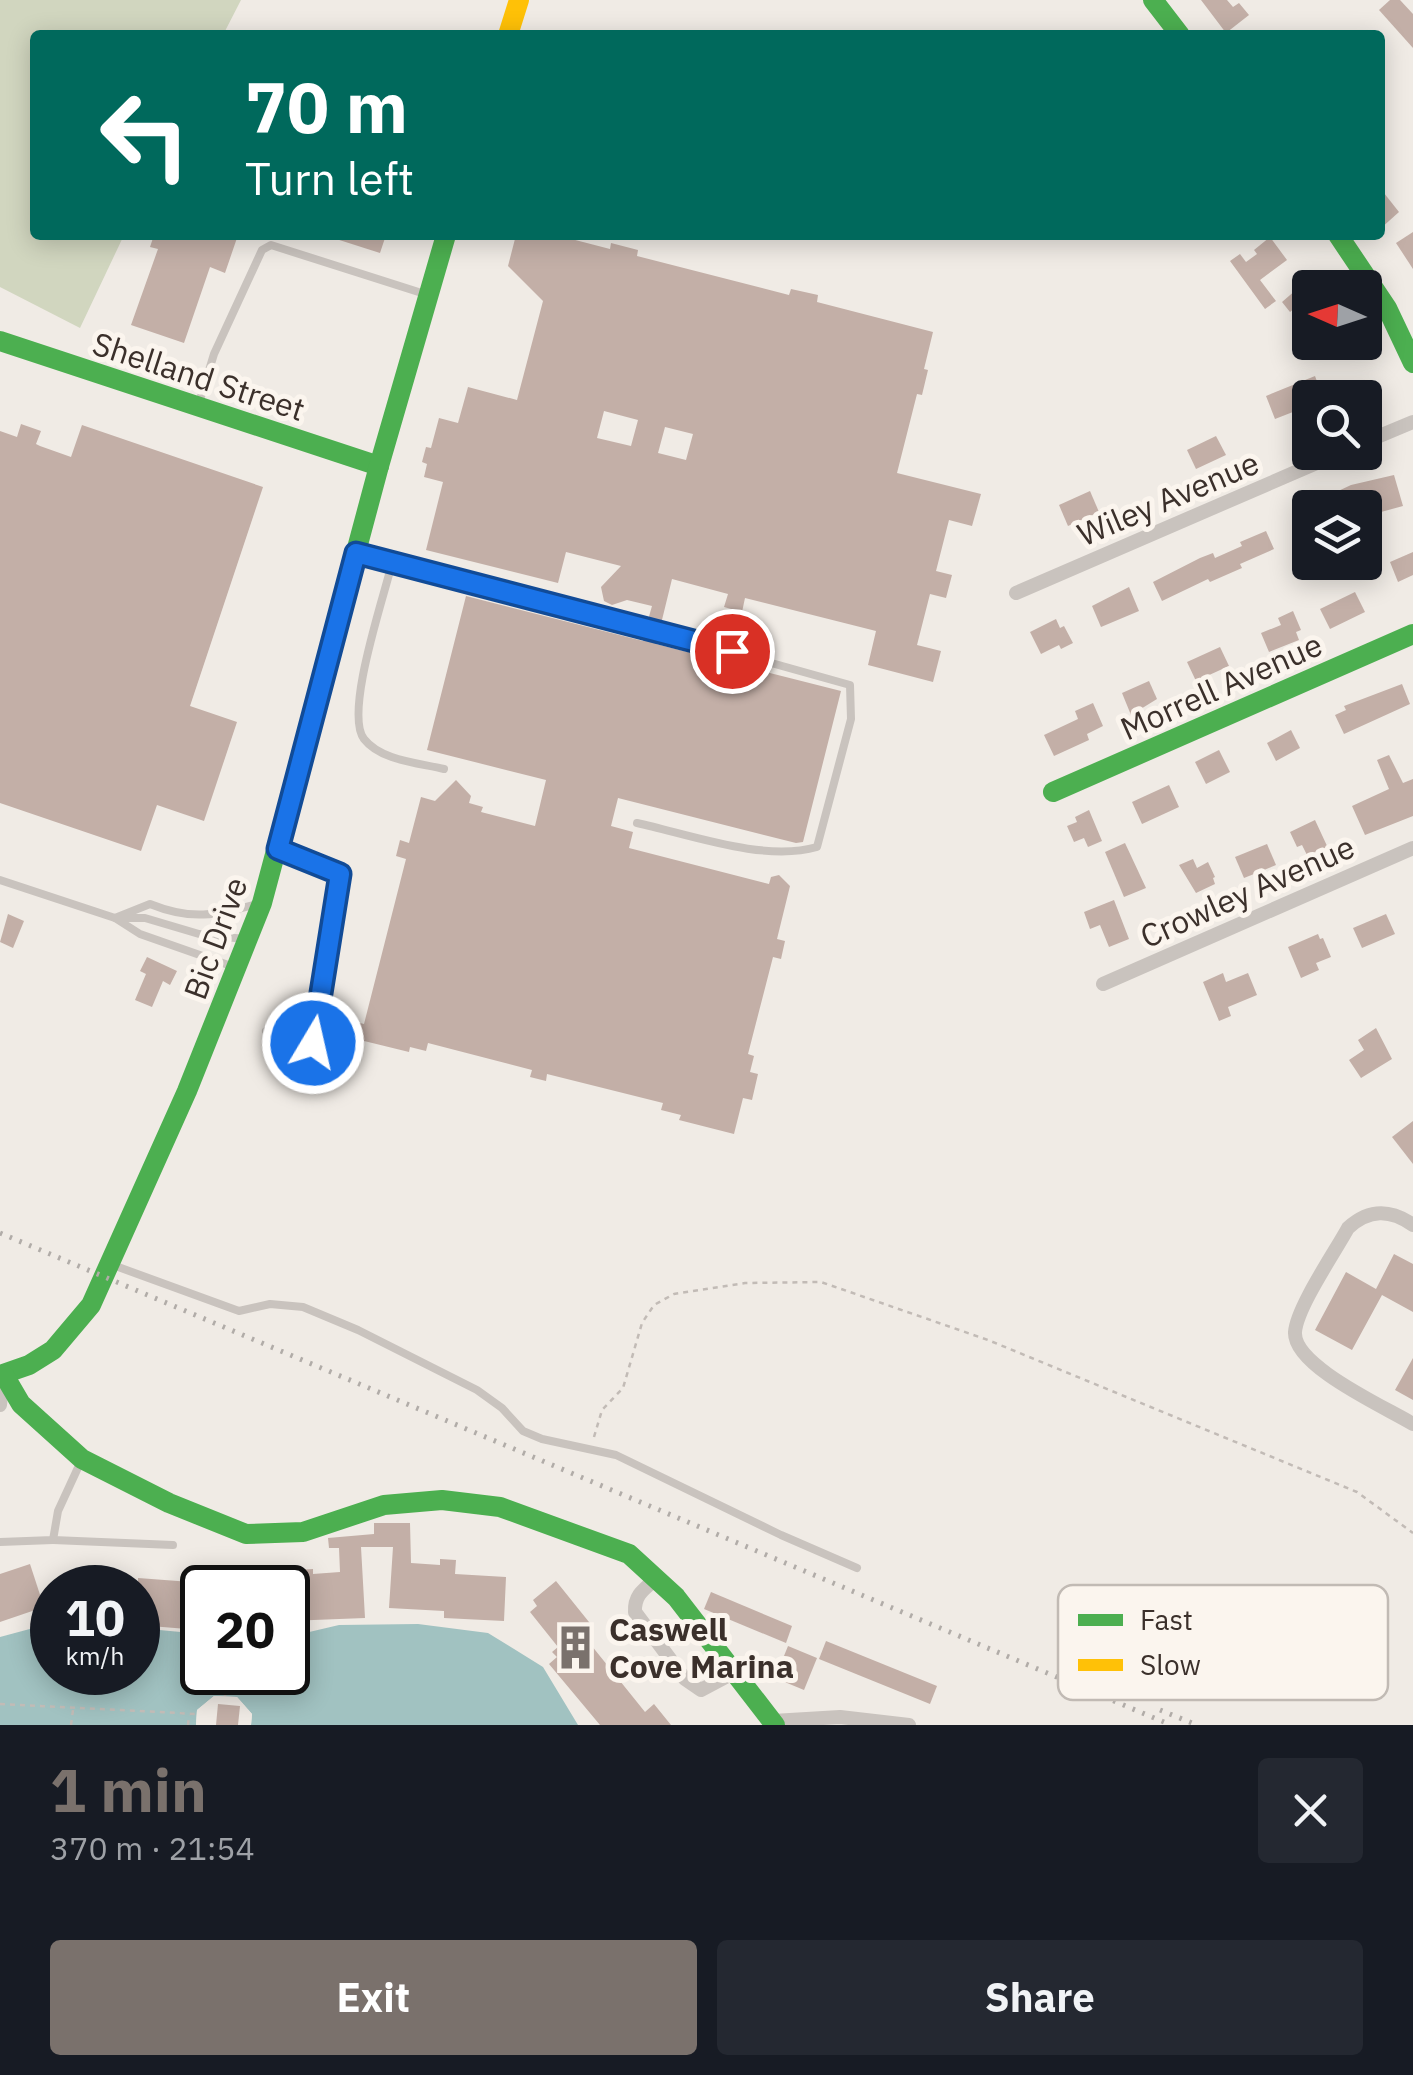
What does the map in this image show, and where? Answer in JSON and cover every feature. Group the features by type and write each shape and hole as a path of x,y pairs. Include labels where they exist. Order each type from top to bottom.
{"street":[{"path":"510,30 519,0"},
{"path":"1153,0 1176,30"},
{"name":"Bic Drive","path":"2,1375 36,1364 65,1338 91,1305 249,940 278,849 379,466 444,240"},
{"path":"1341,240 1387,308 1413,363"},
{"name":"Shelland Street","path":"0,341 379,466"},
{"path":"1382,435 1413,422"},
{"name":"Wiley Avenue","path":"1016,593 1300,470"},
{"name":"Morrell Avenue","path":"1052,792 1413,634"},
{"name":"Crowley Avenue","path":"1103,984 1413,848"},
{"path":"1413,1225 1391,1213 1376,1212 1348,1228 1302,1311 1295,1332 1299,1351 1319,1370 1413,1424"},
{"path":"0,1406 2,1375"},
{"path":"2,1375 21,1404 82,1459 169,1504 246,1534 303,1532 384,1504 418,1500 500,1506 628,1554 676,1597 774,1723 840,1718 909,1725"},
{"path":"656,1578 639,1593 634,1602 635,1612 684,1679 701,1690 734,1673"}],"lane":[{"path":"198,407 214,354 262,250 271,245 428,295"},
{"path":"356,553 850,685 851,720 818,847 798,852 764,851 637,823"},
{"path":"392,563 361,686 358,726 364,738 389,756 444,769"},
{"path":"266,1030 276,1047 298,1052 313,1043 340,874 278,849"},
{"path":"0,880 115,918 140,934 238,968"},
{"path":"115,918 150,904 193,916 262,903"},
{"path":"115,918 145,918 199,934 249,940"},
{"path":"110,1264 239,1312 270,1304 303,1307 477,1390 502,1408 523,1431 616,1455 780,1535 858,1568"},
{"path":"54,1540 58,1510 82,1459"},
{"path":"0,1542 173,1545"}],"path":[{"path":"591,1448 602,1410 623,1388 642,1323 654,1305 674,1294 745,1284 821,1282 988,1340 1357,1492 1413,1532"},
{"path":"0,1704 197,1714"},
{"path":"71,1725 73,1709"},
{"path":"188,1725 189,1714"}],"green space":[{"path":"0,0 241,0 226,30 30,30 30,240 122,240 80,328 0,287"}],"water":[{"path":"418,1624 488,1633 543,1667 578,1725 251,1725 252,1714 237,1697 214,1696 197,1710 196,1725 0,1725 0,1637 30,1629 30,1695 160,1695 160,1630 180,1632 180,1695 310,1695 310,1632 339,1625"}],"pier":[{"path":"214,1696 237,1697 252,1714 251,1725 246,1725 247,1716 235,1702 215,1701 202,1712 201,1725 196,1725 197,1710"}],"building":[{"path":"1201,0 1227,0 1233,7 1239,3 1249,15 1230,30 1224,30"},
{"path":"1390,0 1400,0 1413,14 1413,48 1379,10"},
{"path":"1385,194 1399,212 1385,225"},
{"path":"1413,232 1413,269 1396,243"},
{"path":"152,240 236,240 225,273 210,267 184,343 131,325 158,249 150,247"},
{"path":"339,240 384,240 380,253"},
{"path":"515,240 575,240 610,249 611,243 638,250 637,256 789,295 791,289 818,295 817,302 933,332 922,395 917,394 897,473 981,494 972,526 949,520 936,571 952,575 946,598 930,594 917,645 941,651 933,682 868,665 876,631 745,598 742,612 724,607 728,594 672,579 661,624 648,620 652,606 627,600 612,605 604,601 601,587 621,566 566,552 558,583 426,550 443,482 424,477 427,464 422,462 426,447 431,448 439,418 458,423 468,387 517,400 543,301 508,266","holes":["604,411 638,420 631,446 597,438","665,427 693,434 686,460 658,453"]},
{"path":"1272,240 1287,260 1260,280 1276,301 1265,309 1230,261 1240,254 1246,262 1257,254 1254,250"},
{"path":"1292,293 1292,310 1282,302"},
{"path":"1292,385 1292,412 1275,419 1266,396"},
{"path":"21,424 41,431 36,444 71,457 82,425 263,487 190,706 237,722 204,821 157,805 141,851 0,803 0,431 17,437"},
{"path":"1216,436 1226,455 1196,469 1187,450"},
{"path":"1394,475 1403,506 1382,512 1382,490 1340,490"},
{"path":"1090,491 1099,512 1068,526 1059,505"},
{"path":"1266,531 1274,549 1240,564 1242,568 1162,601 1153,582 1200,558 1213,553 1215,558 1242,546 1240,542"},
{"path":"1413,552 1413,575 1398,582 1390,562"},
{"path":"1129,587 1139,611 1101,627 1092,606"},
{"path":"1355,592 1365,612 1330,629 1320,609"},
{"path":"466,596 643,641 644,635 657,639 656,644 841,691 803,842 618,798 611,826 633,832 629,848 769,884 771,877 779,875 790,886 777,939 785,941 781,959 773,957 748,1054 754,1056 750,1072 758,1074 752,1100 743,1098 734,1134 679,1120 681,1115 661,1110 663,1103 547,1074 546,1081 530,1077 532,1070 428,1043 426,1051 410,1047 409,1052 356,1039 360,1023 364,1024 406,859 396,856 400,840 409,843 421,797 435,801 456,780 471,796 469,803 483,807 481,812 535,826 546,780 427,750"},
{"path":"1293,611 1301,630 1296,632 1299,640 1269,652 1261,633 1281,625 1278,618"},
{"path":"1056,619 1073,643 1041,654 1030,632"},
{"path":"1220,647 1229,666 1196,681 1187,662"},
{"path":"1149,681 1157,699 1131,715 1122,693"},
{"path":"1402,684 1410,704 1344,734 1335,715 1346,710 1344,706"},
{"path":"1093,703 1103,726 1087,734 1089,740 1054,756 1044,735 1078,719 1075,711"},
{"path":"1291,730 1300,748 1276,761 1267,743"},
{"path":"1219,750 1230,772 1206,784 1195,762"},
{"path":"1389,755 1403,783 1413,779 1413,816 1365,835 1352,806 1389,789 1377,760"},
{"path":"1169,785 1179,807 1142,824 1132,802"},
{"path":"1089,810 1102,841 1088,847 1084,838 1074,842 1067,826"},
{"path":"1315,820 1328,848 1308,857 1302,845 1297,847 1290,832"},
{"path":"1125,843 1146,888 1124,897 1105,852"},
{"path":"1267,844 1276,865 1244,878 1235,857"},
{"path":"1193,859 1197,868 1208,862 1215,877 1215,884 1196,893 1179,865"},
{"path":"1114,900 1129,939 1109,947 1100,925 1090,929 1084,912"},
{"path":"8,914 24,921 13,948 0,942"},
{"path":"1386,914 1395,934 1362,948 1353,928"},
{"path":"1318,934 1331,957 1316,963 1319,970 1301,978 1288,947"},
{"path":"147,957 177,971 170,985 163,981 152,1007 135,1000 146,974 140,971"},
{"path":"1223,973 1226,982 1248,973 1257,995 1228,1007 1231,1016 1219,1021 1203,982"},
{"path":"1376,1028 1392,1059 1361,1078 1349,1060 1364,1050 1358,1040"},
{"path":"1413,1121 1413,1164 1392,1137"},
{"path":"1394,1254 1413,1264 1413,1312 1382,1295 1352,1350 1315,1330 1346,1272 1376,1289"},
{"path":"1413,1358 1413,1400 1395,1390"},
{"path":"374,1523 410,1523 411,1563 440,1565 440,1559 456,1560 455,1574 506,1577 504,1621 444,1618 444,1611 389,1608 393,1547 361,1547 365,1618 310,1620 310,1569 313,1574 340,1572 339,1548 329,1548 328,1538 374,1534"},
{"path":"30,1564 30,1612 0,1622 0,1574"},
{"path":"160,1580 180,1581 180,1628 160,1627"},
{"name":"Caswell Cove Marina","path":"556,1581 593,1627 583,1635 645,1712 654,1704 671,1725 600,1725 549,1664 557,1657 552,1652 558,1647 530,1612 537,1606 533,1600"},
{"path":"711,1592 792,1626 786,1643 704,1609"},
{"path":"826,1641 937,1686 930,1704 819,1659"},
{"path":"788,1646 817,1658 804,1690 775,1678"},
{"path":"218,1704 240,1706 238,1725 216,1725"}],"railway":[{"path":"0,1233 1058,1678"},
{"path":"1111,1700 1171,1725"},
{"path":"1160,1710 1197,1725"}],"traffic: fast":[{"path":"1153,0 1176,30"},
{"path":"0,1375 29,1365 53,1350 91,1305 187,1091 262,903 379,466 445,240"},
{"path":"1341,240 1387,308 1413,363"},
{"path":"0,341 379,466"},
{"path":"1053,792 1413,634"},
{"path":"4,1375 21,1404 82,1459 169,1503 246,1534 303,1532 384,1505 442,1500 500,1507 629,1554 676,1597 775,1725"}],"traffic: slow":[{"path":"510,30 519,0"}],"place":[{"name":"Caswell Cove Marina","path":"576,1647"}],"route":[{"path":"313,1043 340,874 278,849 356,553 732,651"}]}
